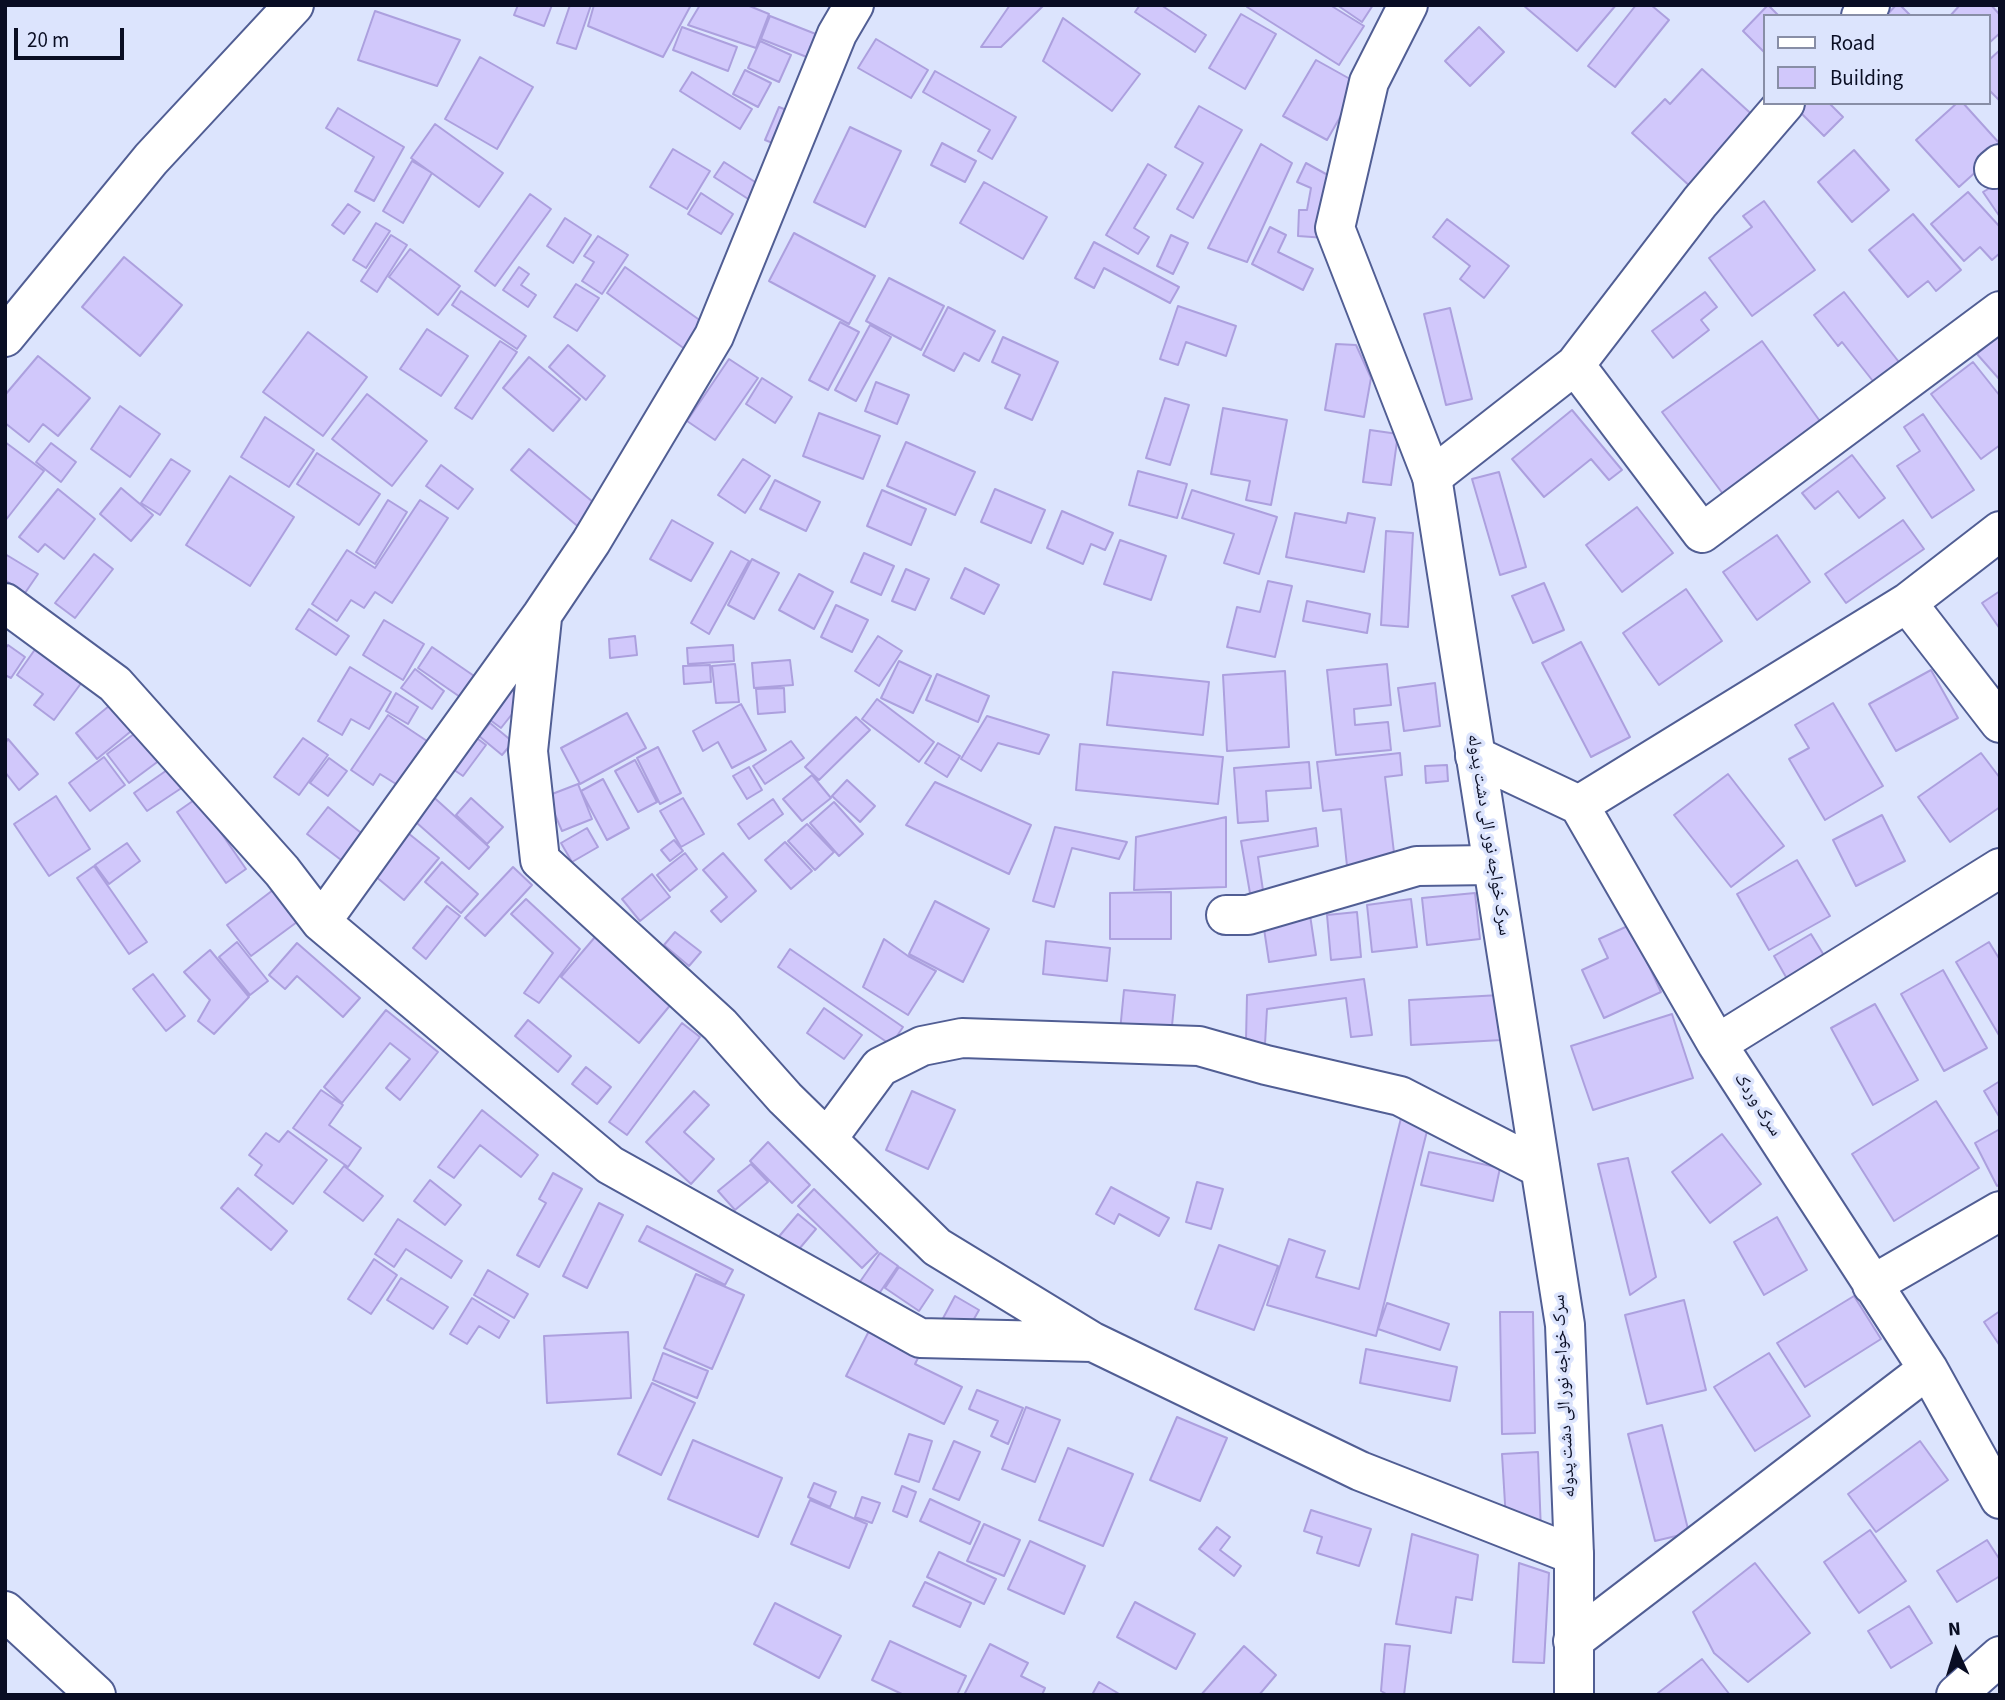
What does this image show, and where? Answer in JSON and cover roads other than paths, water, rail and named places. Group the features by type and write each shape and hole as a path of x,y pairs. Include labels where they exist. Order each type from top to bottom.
{"street":[{"path":"5,337 151,159 294,5"},
{"path":"321,922 542,615 591,542 713,336 837,34 854,5"},
{"name":"سرک خواجه نور الی دشت پدوله","path":"1408,5 1368,82 1335,228 1432,477 1565,1325 1574,1555 1574,1695"},
{"path":"1432,477 1575,365 1700,202 1783,105"},
{"path":"1575,365 1702,533 2000,311"},
{"path":"1475,756 1579,805 1907,603 2000,531"},
{"path":"5,603 115,684 282,871 321,922 610,1165 919,1338 1093,1342"},
{"path":"1907,603 2000,723"},
{"path":"542,615 528,751 540,860 720,1025 785,1098 937,1247 1093,1342 1360,1471 1574,1555"},
{"name":"سرک وردک","path":"1579,805 1717,1044 1928,1369 2000,1499"},
{"path":"1226,915 1248,915 1417,866 1492,865"},
{"path":"1717,1044 2000,868"},
{"path":"827,1139 880,1067 922,1046 962,1038 1199,1046 1266,1065 1400,1096 1540,1168"},
{"path":"1872,1284 2000,1211"},
{"path":"1573,1641 1928,1369"},
{"path":"5,1611 96,1695"},
{"path":"1956,1695 2000,1656"}]}
